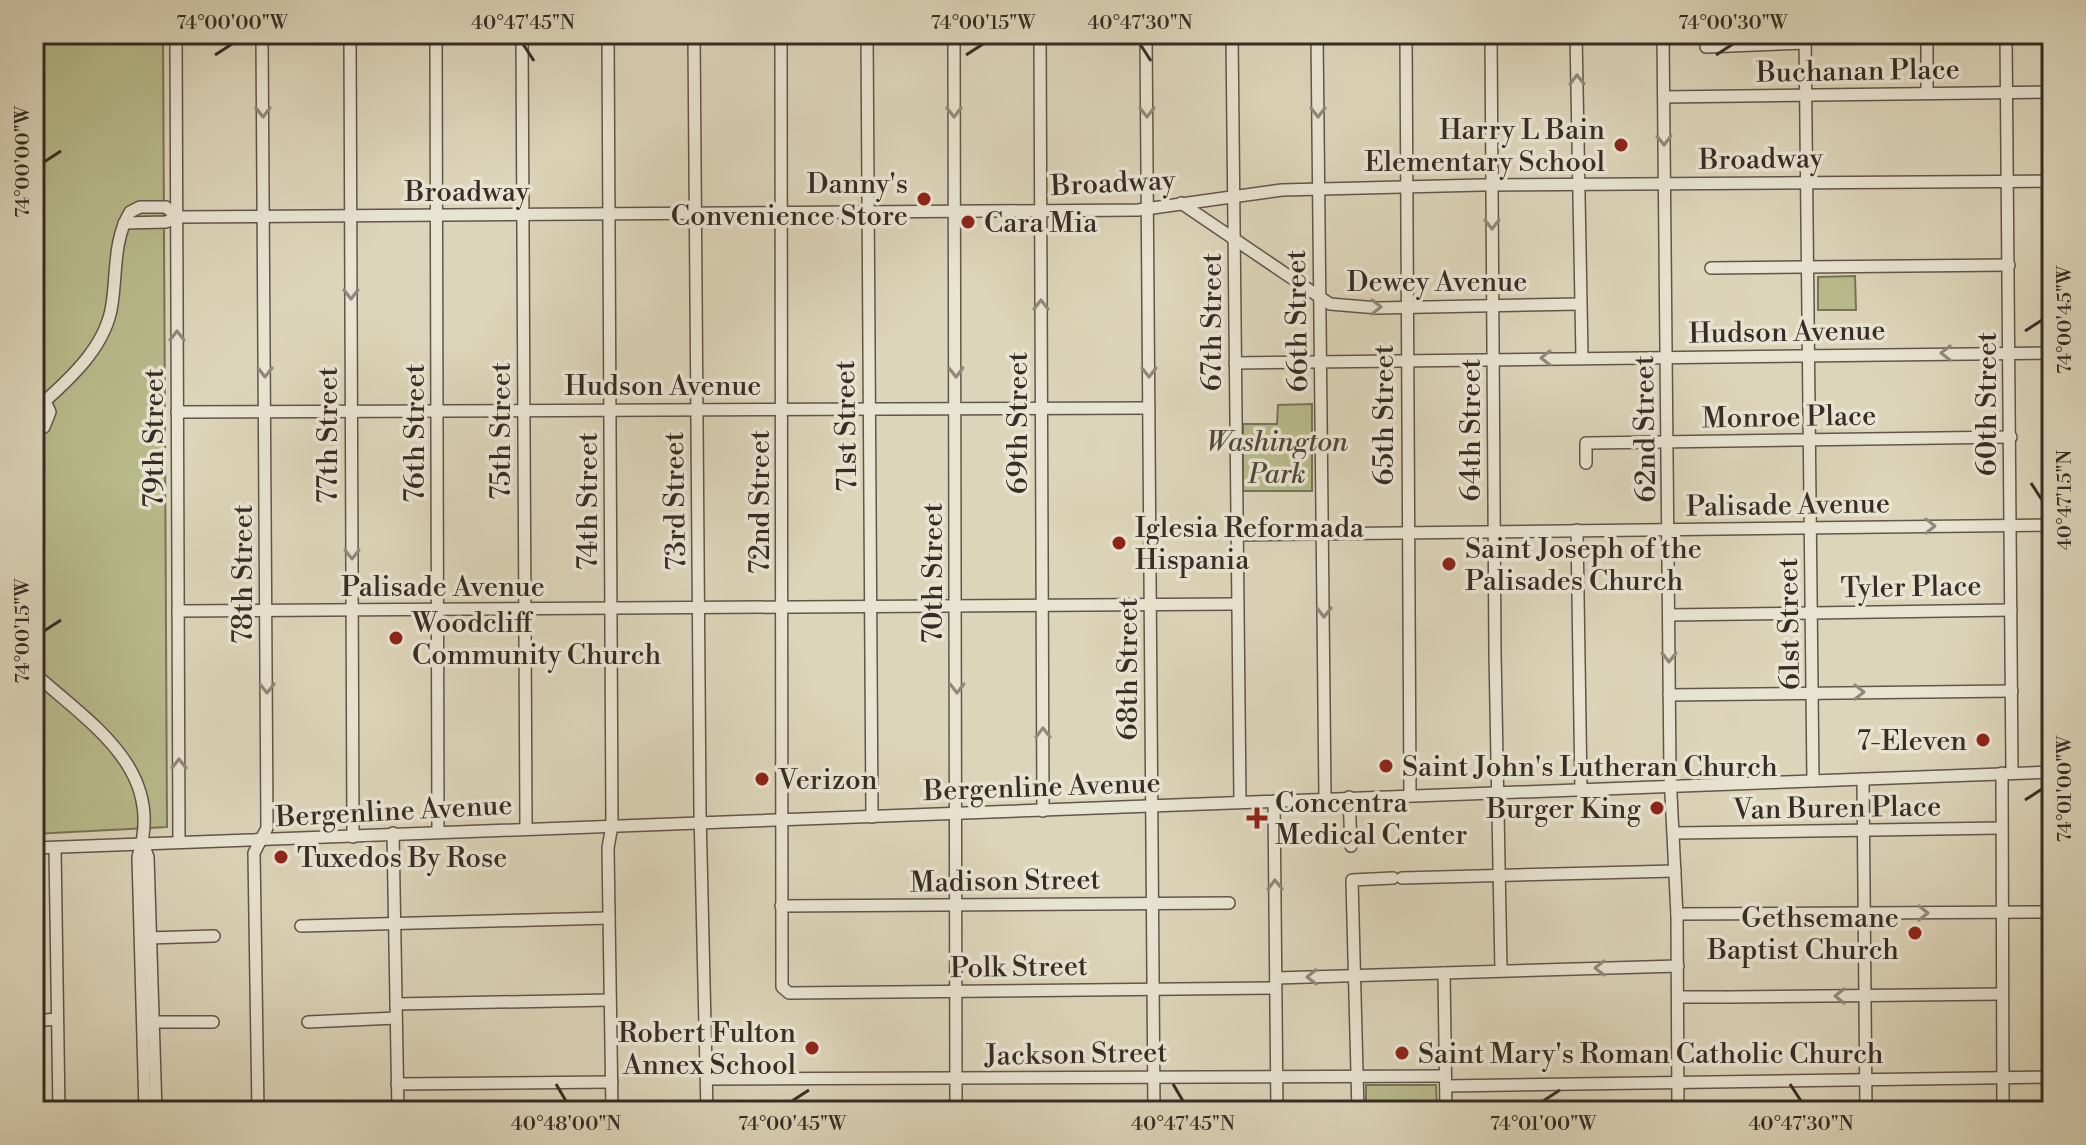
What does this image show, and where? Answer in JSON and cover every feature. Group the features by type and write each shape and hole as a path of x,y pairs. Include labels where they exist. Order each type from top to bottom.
{"street":[{"name":"79th Street","path":"176,34 179,842"},
{"name":"78th Street","path":"258,1111 254,853 267,828 262,34"},
{"name":"77th Street","path":"350,34 353,837"},
{"name":"76th Street","path":"436,34 438,832"},
{"name":"75th Street","path":"522,34 526,828"},
{"name":"74th Street","path":"608,34 612,825 608,848 612,1111"},
{"name":"73rd Street","path":"694,34 707,1111"},
{"name":"72nd Street","path":"780,970 783,409 781,34"},
{"name":"71st Street","path":"867,34 872,817"},
{"name":"70th Street","path":"954,34 958,802 953,905 956,1111"},
{"name":"69th Street","path":"1040,34 1043,811"},
{"name":"68th Street","path":"1146,34 1154,1111"},
{"name":"67th Street","path":"1232,34 1240,802"},
{"name":"66th Street","path":"1317,34 1325,798"},
{"name":"65th Street","path":"1406,34 1410,795"},
{"name":"64th Street","path":"1491,34 1501,970"},
{"path":"1576,34 1582,357"},
{"name":"62nd Street","path":"1663,34 1669,695 1677,914 1678,1111"},
{"path":"1927,34 1927,93"},
{"name":"60th Street","path":"2003,1111 2000,828 2012,691 2006,34"},
{"path":"1706,47 1805,38"},
{"name":"61st Street","path":"1805,38 1813,781"},
{"name":"Buchanan Place","path":"1664,97 2052,92"},
{"name":"Broadway","path":"40,398 89,356 107,326 117,246 130,212 140,207 166,207 177,217 1040,211 1148,209 1234,196 1318,189 1807,181 2052,181"},
{"name":"Dewey Avenue","path":"1181,203 1318,299 1350,306 1580,304"},
{"path":"1711,268 2009,265"},
{"name":"Hudson Avenue","path":"1235,363 2052,353"},
{"path":"34,490 34,432 44,427 50,417 40,398"},
{"name":"Hudson Avenue","path":"177,412 1149,408"},
{"name":"Monroe Place","path":"1586,463 1586,443 2011,437"},
{"name":"Palisade Avenue","path":"1236,535 2052,525"},
{"path":"1577,530 1581,789"},
{"name":"Palisade Avenue","path":"178,611 1236,604"},
{"name":"Tyler Place","path":"1669,615 2011,610"},
{"path":"34,673 101,730 128,763 141,803 143,844 148,857 150,1110"},
{"path":"1669,695 2012,691"},
{"name":"Bergenline Avenue","path":"34,848 2052,772"},
{"path":"1863,779 1866,1111"},
{"path":"1349,797 1351,846"},
{"path":"1274,801 1277,1111"},
{"name":"Van Buren Place","path":"1675,833 2000,828"},
{"path":"393,833 398,1111"},
{"path":"34,1110 61,1110 55,848"},
{"path":"1358,1111 1352,880 1675,871"},
{"name":"Madison Street","path":"781,906 1229,903"},
{"path":"1677,914 2052,912"},
{"path":"301,926 609,918"},
{"path":"147,938 214,936"},
{"name":"Polk Street","path":"780,970 780,982 789,993 1153,988 1501,970 1678,966"},
{"path":"1444,973 1446,1111"},
{"path":"1678,997 2002,994"},
{"path":"396,1004 610,1000"},
{"path":"308,1022 396,1018"},
{"path":"34,1021 57,1019"},
{"path":"148,1022 213,1022"},
{"name":"Jackson Street","path":"707,1079 1277,1075 1358,1075 1445,1081 2052,1077"},
{"path":"397,1084 612,1082"},
{"path":"108,1111 210,1109"}],"green space":[{"path":"34,34 163,34 167,827 34,834"},
{"path":"1855,276 1856,310 1818,310 1818,277"},
{"name":"Washington Park","path":"1312,404 1312,491 1243,491 1243,424 1277,424 1278,405"},
{"path":"1366,1085 1436,1085 1437,1111 1366,1111"}],"place":[{"name":"Harry L Bain Elementary School","path":"1621,145"},
{"name":"Danny's Convenience Store","path":"924,199"},
{"name":"Cara Mia","path":"968,222"},
{"name":"Iglesia Reformada Hispania","path":"1119,543"},
{"name":"Saint Joseph of the Palisades Church","path":"1449,564"},
{"name":"Woodcliff Community Church","path":"396,638"},
{"name":"7-Eleven","path":"1983,740"},
{"name":"Saint John's Lutheran Church","path":"1386,766"},
{"name":"Verizon","path":"762,779"},
{"name":"Burger King","path":"1657,808"},
{"name":"Concentra Medical Center","path":"1257,818"},
{"name":"Tuxedos By Rose","path":"281,857"},
{"name":"Gethsemane Baptist Church","path":"1915,933"},
{"name":"Robert Fulton Annex School","path":"812,1048"},
{"name":"Saint Mary's Roman Catholic Church","path":"1402,1053"}]}
